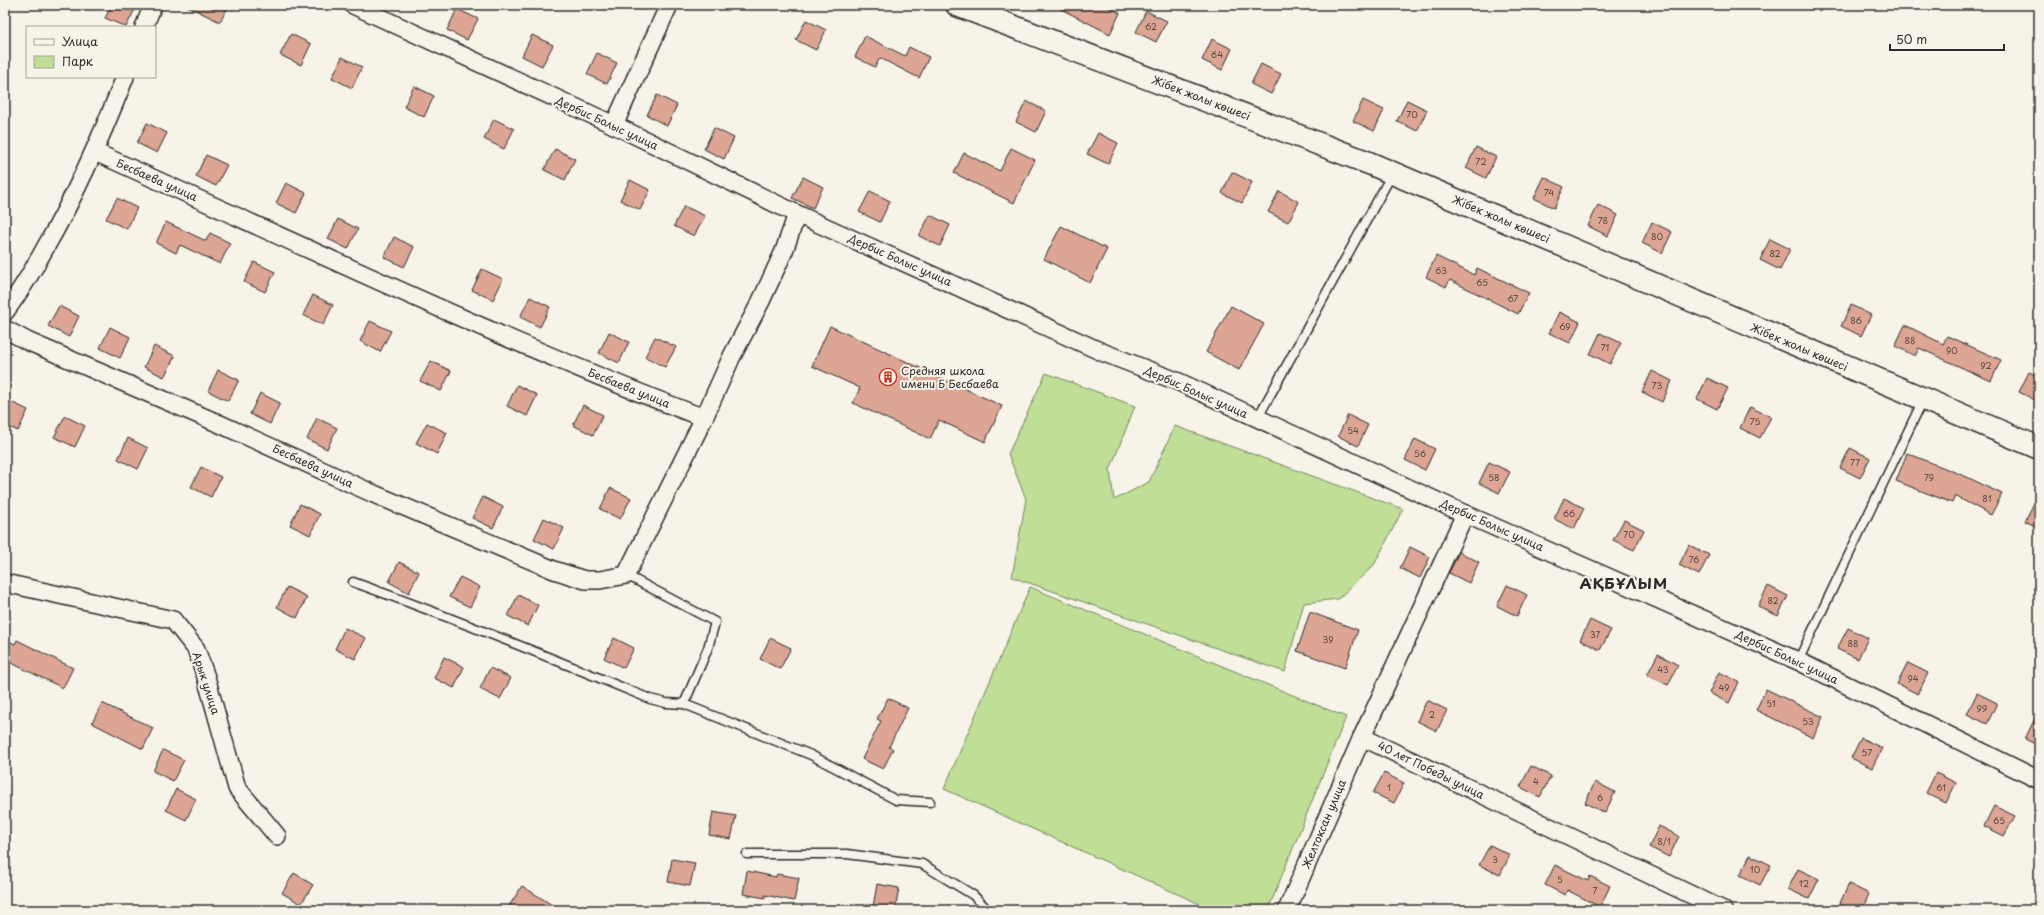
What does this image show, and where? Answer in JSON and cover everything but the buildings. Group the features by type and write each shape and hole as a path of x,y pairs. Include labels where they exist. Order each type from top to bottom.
{"street":[{"path":"144,26 153,5"},
{"name":"Дербис Болыс улица","path":"353,5 614,125 797,214 1102,352 1179,382 1465,514 1798,661 2039,780"},
{"path":"614,125 669,5"},
{"name":"Жібек жолы көшесі","path":"957,5 1392,173 1923,400 2039,448"},
{"path":"5,312 20,293 67,211 95,152 125,78"},
{"name":"Бесбаева улица","path":"95,152 514,340 622,386 704,418"},
{"path":"626,575 704,418 732,356 761,301 784,251 797,214"},
{"name":"Бесбаева улица","path":"5,329 27,341 220,424 374,494 554,570 585,580 600,580 626,575"},
{"path":"1362,737 1465,514"},
{"name":"Арык улица","path":"5,583 173,620 196,649 206,677 237,788 277,836"},
{"name":"Желтоксан улица","path":"1287,910 1362,737"},
{"name":"40 лет Победы улица","path":"1362,737 1723,910"}],"lane":[{"path":"1257,418 1392,173"},
{"path":"1798,661 1923,400"},
{"path":"626,575 715,622 708,648 684,704"},
{"path":"352,582 474,627 523,649 650,699 666,703 684,704 811,755 896,800 930,802"},
{"path":"747,854 847,854 922,864 973,895 988,910"}],"green space":[{"path":"1046,373 1135,406 1110,470 1114,500 1149,482 1175,426 1403,509 1374,565 1338,599 1304,603 1285,672 1012,577 1026,499 1008,454"},
{"path":"1030,587 1346,717 1268,910 1213,910 944,789"}],"place":[{"name":"Средняя школа имени Б Бесбаева","path":"888,377"}],"district":[{"name":"АҚБҰЛЫМ","path":"1624,584"}]}
